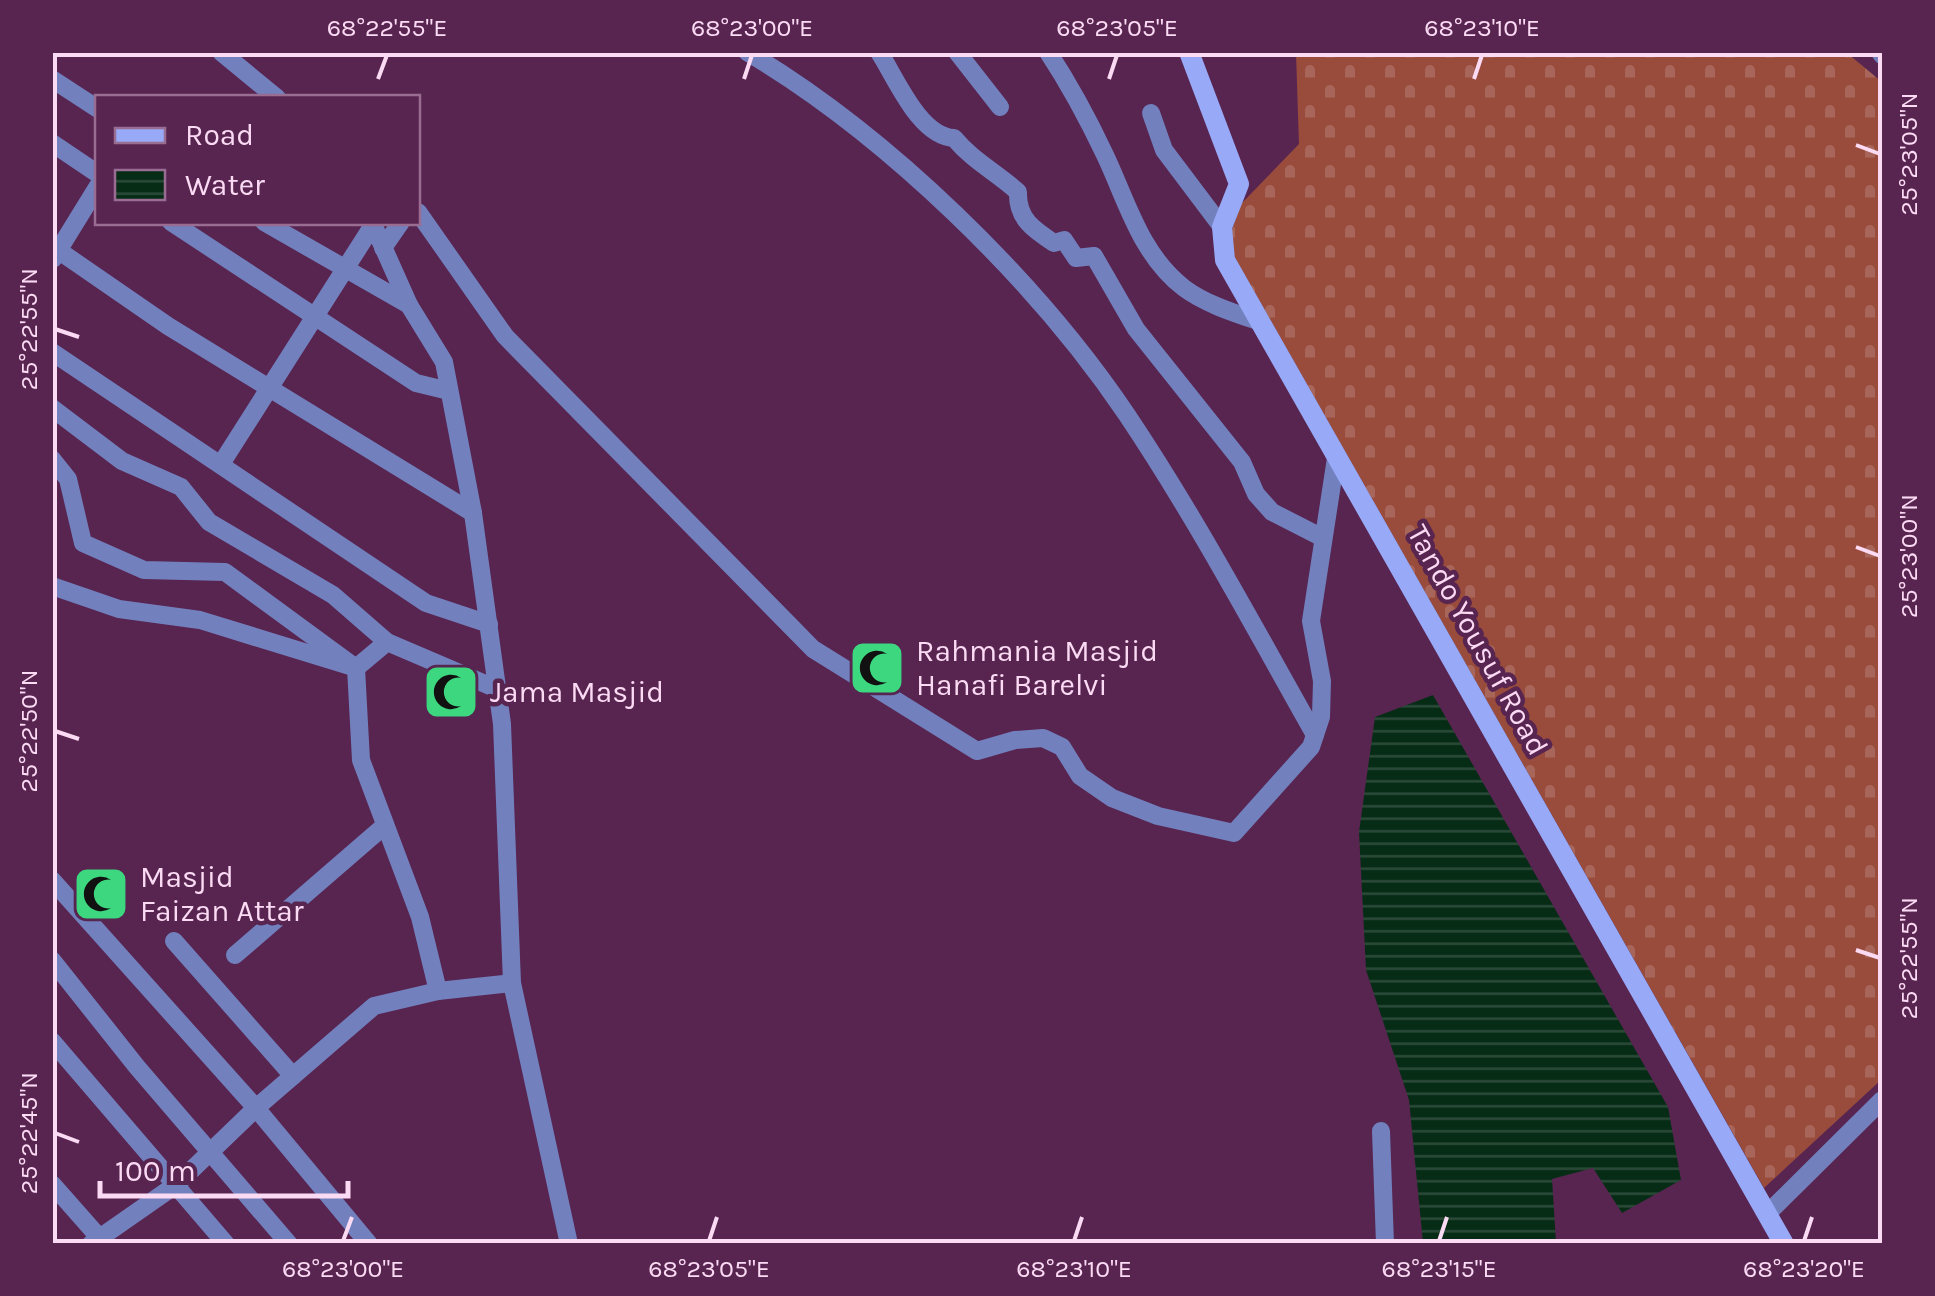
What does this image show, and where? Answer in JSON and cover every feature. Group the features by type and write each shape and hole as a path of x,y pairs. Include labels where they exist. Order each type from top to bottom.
{"street":[{"path":"221,52 273,95"},
{"path":"747,52 778,61 858,128 980,241 1059,326 1124,412 1194,518 1315,734"},
{"path":"879,52 918,114 945,138 954,138 974,162 997,173 1018,192 1018,206 1034,230 1054,244 1064,240 1076,258 1094,256 1136,329 1242,462 1256,494 1272,512 1324,538"},
{"path":"957,52 1000,107"},
{"path":"1048,52 1103,149 1124,206 1150,250 1186,289 1255,320"},
{"path":"1189,52 1239,184 1222,227"},
{"path":"52,79 95,107"},
{"path":"1151,113 1164,150 1222,227"},
{"path":"52,143 95,172"},
{"path":"95,190 54,252 474,512"},
{"path":"420,215 505,336 813,649 977,751 1015,740 1042,738 1062,747 1080,776 1112,798 1158,816 1234,833 1311,747 1322,681 1310,621 1336,458"},
{"path":"175,225 416,384 449,391"},
{"path":"269,225 410,305"},
{"path":"221,464 371,225"},
{"path":"372,225 410,305 444,362 474,512 497,689 512,983 569,1244"},
{"path":"383,248 399,225"},
{"name":"Tando Yousuf Road","path":"1222,227 1225,260 1255,320 1372,512 1784,1244"},
{"path":"52,352 426,602 488,624"},
{"path":"52,408 122,461 181,487 208,522 333,595 387,642 497,689"},
{"path":"52,459 68,479 83,543 144,570 225,572 294,618 356,668 361,760 420,917 438,992"},
{"path":"52,586 120,609 200,620 356,668"},
{"path":"356,668 387,642"},
{"path":"235,955 383,827"},
{"path":"52,880 256,1108 369,1244"},
{"path":"52,911 68,897"},
{"path":"174,941 293,1076"},
{"path":"52,960 289,1244"},
{"path":"52,1184 98,1241 177,1184 209,1150 374,1006 438,992 512,983"},
{"path":"52,1041 226,1244"},
{"path":"1766,1214 1882,1100"},
{"path":"1381,1131 1385,1244"}],"green space":[{"path":"1296,53 1847,53 1882,82 1882,1079 1764,1188 1227,244 1241,204 1299,144"}],"water":[{"path":"1433,695 1668,1107 1681,1180 1622,1213 1593,1168 1552,1179 1556,1243 1423,1243 1409,1100 1366,970 1359,832 1375,717"}],"place":[{"name":"Rahmania Masjid Hanafi Barelvi","path":"877,668"},
{"name":"Jama Masjid","path":"451,692"},
{"name":"Masjid Faizan Attar","path":"101,894"}]}
